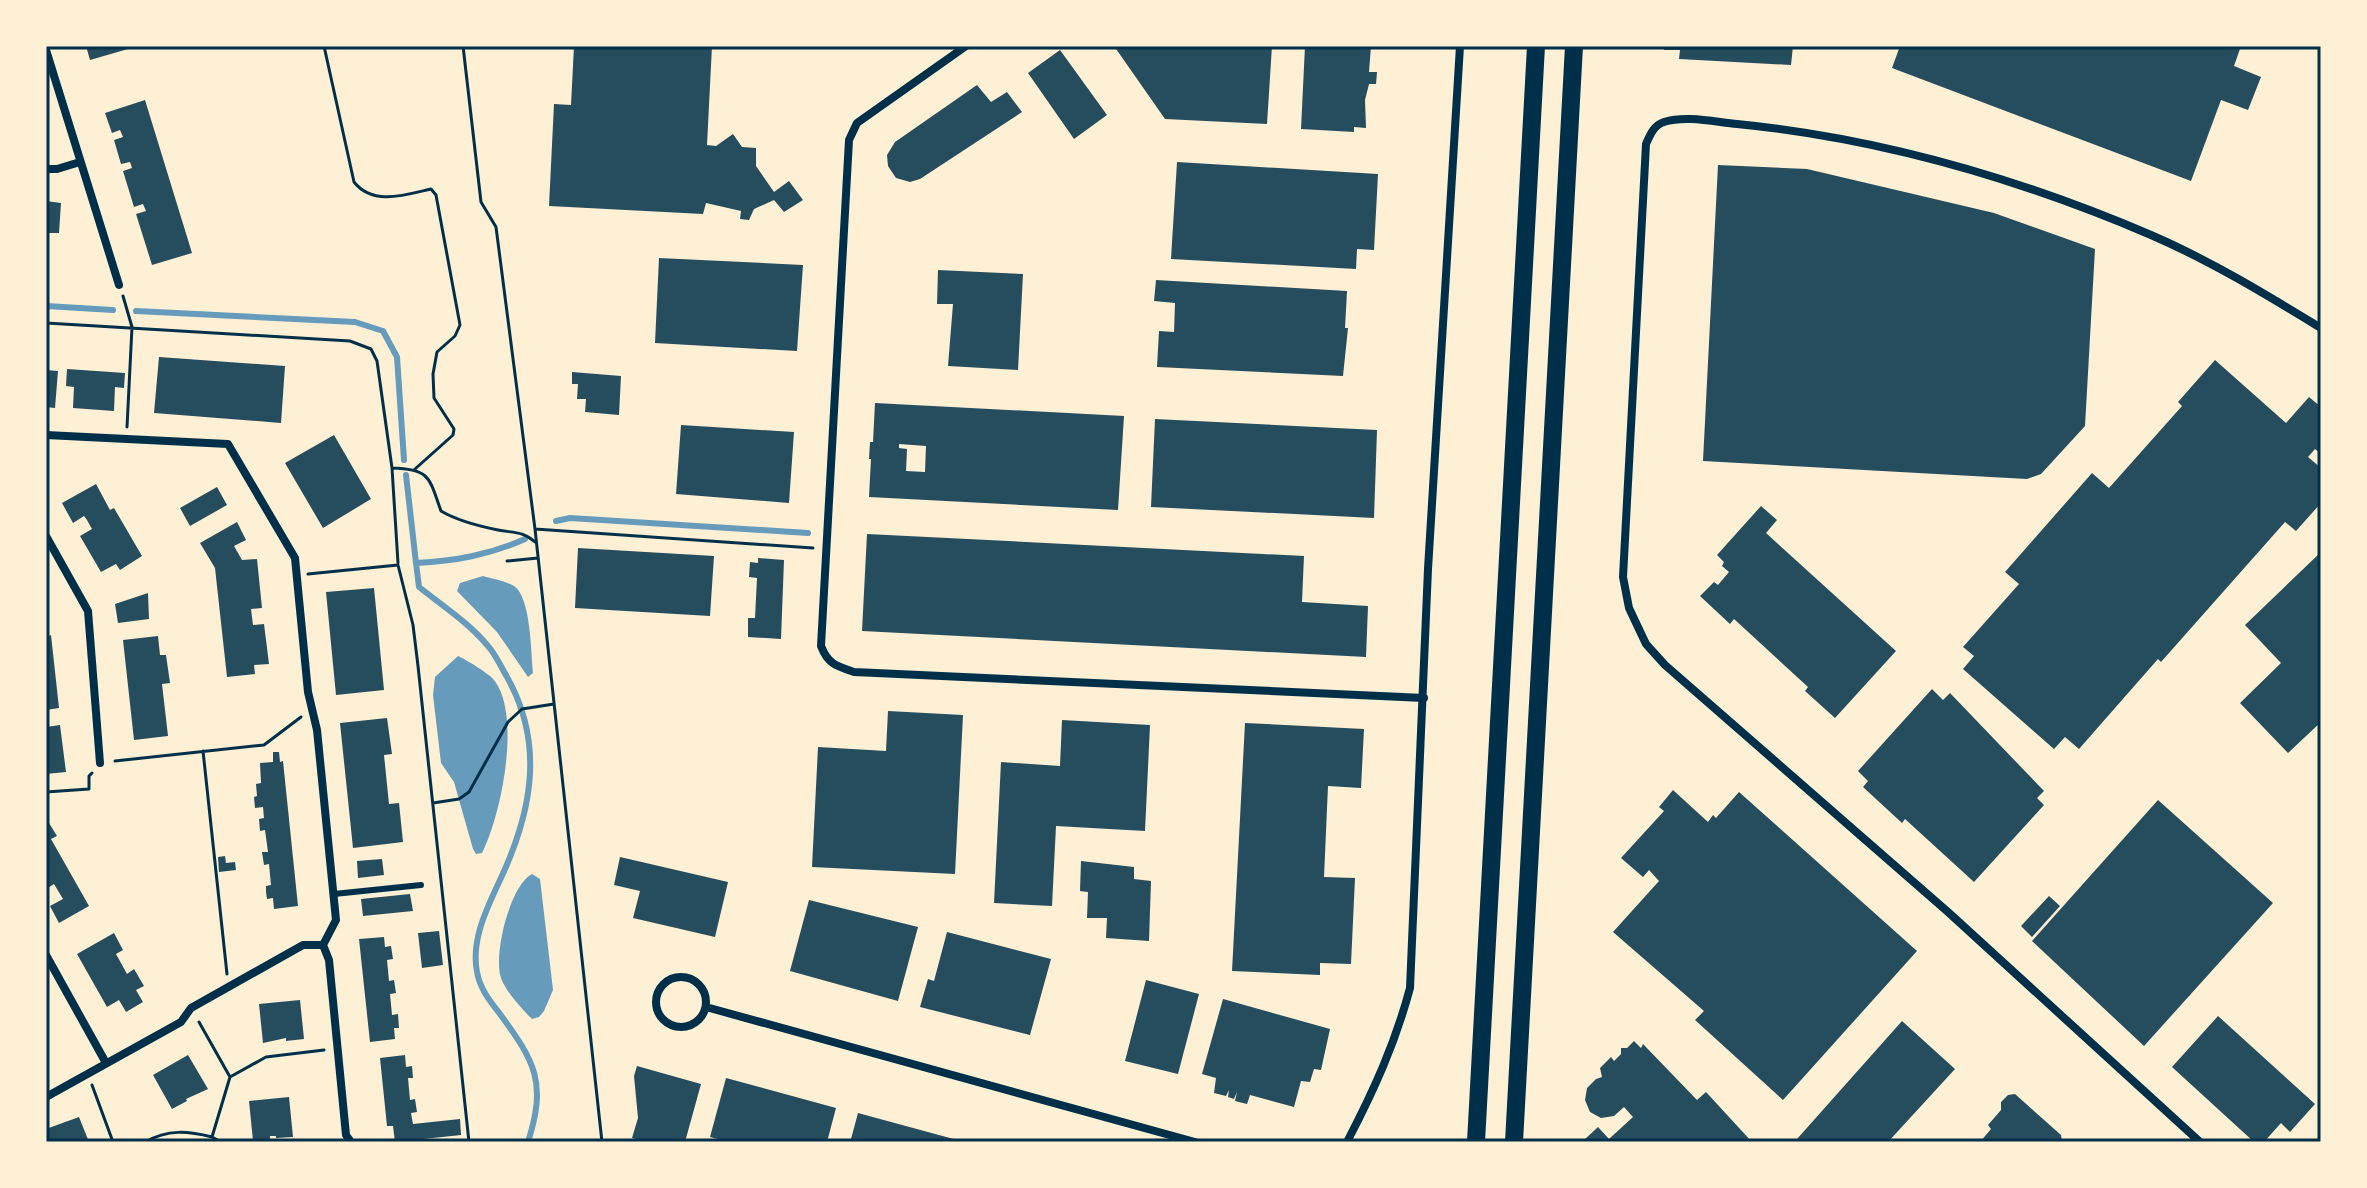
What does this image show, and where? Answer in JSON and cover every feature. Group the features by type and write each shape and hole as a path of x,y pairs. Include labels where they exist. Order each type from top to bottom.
{"highway":[{"path":"1476,1142 1536,46"},
{"path":"1514,1142 1574,46"}],"street":[{"path":"966,46 857,123 849,140 821,646 831,665 854,672 1424,698"},
{"path":"1347,1142 1383,1071 1398,1033 1410,988 1428,569 1460,46"},
{"path":"46,50 119,285"},
{"path":"2200,1142 1955,919 1702,698 1646,644 1629,608 1623,577 1646,144 1657,125 1665,121 1693,120 1782,129 1904,152 2038,193 2150,235 2227,271 2321,328"},
{"path":"46,169 80,162"},
{"path":"46,435 228,444 295,558 308,692 317,730 336,920 323,945 329,960 346,1135 351,1142"},
{"path":"46,536 88,611 100,763"},
{"path":"46,1097 181,1022 191,1008 303,945 323,945"},
{"path":"46,955 106,1063"},
{"path":"684,977 699,985 704,992 706,1007 697,1023 677,1028 660,1017 656,1001 660,988 668,981 684,977"},
{"path":"706,1007 1195,1142"}],"lane":[{"path":"334,894 421,885"}],"path":[{"path":"324,46 354,182 361,190 380,197 402,196 431,189 436,195 460,325 455,336 437,352 433,374 434,398 454,429 453,435 415,469"},
{"path":"463,46 481,202 496,227 535,529 602,1142"},
{"path":"119,285 132,327 126,439"},
{"path":"46,323 350,341 371,349 377,361 392,468 398,565 413,625 469,1142"},
{"path":"392,468 423,472 431,481 441,511 454,519 501,531 523,533 537,546"},
{"path":"535,529 827,550"},
{"path":"507,561 538,558"},
{"path":"297,575 398,565"},
{"path":"433,803 459,799 469,792 508,722 522,709 554,704"},
{"path":"46,792 89,789 89,776 100,763 264,745 312,709"},
{"path":"203,751 228,987"},
{"path":"191,1008 230,1077"},
{"path":"212,1137 230,1077 266,1057 338,1049"},
{"path":"88,1073 113,1142"},
{"path":"145,1142 164,1134 186,1131 221,1142"}],"water":[{"path":"483,576 503,581 520,592 529,626 533,673 528,677 497,632 457,591 460,583"},
{"path":"458,656 494,680 507,717 508,740 502,791 482,853 476,854 454,782 441,763 433,695 435,677"},
{"path":"532,874 540,879 553,990 544,1011 532,1019 501,978 499,954 510,906 524,881"}],"building":[{"path":"86,46 135,46 135,47 90,60"},
{"path":"574,46 712,46 707,145 716,146 733,134 742,147 756,148 756,166 774,192 789,181 803,200 784,212 774,200 754,209 749,220 740,219 741,211 706,203 703,214 549,206 554,104 571,105"},
{"path":"1114,46 1272,46 1267,124 1165,119"},
{"path":"1305,46 1371,46 1369,72 1377,72 1376,84 1369,84 1365,100 1366,128 1354,127 1354,132 1301,129"},
{"path":"1664,46 1793,46 1791,65 1679,59 1680,50 1664,50"},
{"path":"1900,46 2241,46 2234,66 2261,77 2248,110 2221,100 2191,181 1892,68"},
{"path":"1060,50 1107,115 1074,139 1028,73"},
{"path":"977,85 991,102 1007,92 1022,112 920,179 910,182 896,178 888,166 887,155 895,142"},
{"path":"145,100 192,253 152,265 136,214 146,211 143,204 134,207 123,171 132,168 130,162 121,164 114,140 123,137 120,130 112,133 105,113"},
{"path":"1177,162 1378,174 1374,250 1357,249 1356,269 1171,259"},
{"path":"1718,165 1807,169 1994,213 2095,249 2085,426 2041,474 2027,479 1703,461"},
{"path":"46,201 61,203 59,233 46,233"},
{"path":"659,258 803,265 797,351 655,343"},
{"path":"938,270 1023,274 1018,370 948,366 953,304 937,304"},
{"path":"1156,280 1347,291 1345,328 1348,328 1343,376 1157,367 1159,331 1174,332 1175,303 1154,301"},
{"path":"159,357 285,366 281,423 154,413"},
{"path":"2215,360 2286,423 2309,397 2321,407 2321,454 2315,449 2308,457 2321,468 2321,503 2296,531 2285,522 2079,749 2065,737 2054,749 1963,669 1974,656 1963,647 2019,584 2005,572 2092,473 2109,488 2182,406 2178,402"},
{"path":"67,369 125,373 124,388 115,387 114,411 73,408 74,387 66,386"},
{"path":"46,370 58,371 55,408 46,407"},
{"path":"572,372 621,376 619,415 585,412 586,399 577,399 578,384 572,384"},
{"path":"875,403 1124,416 1118,510 869,497 870,442 873,442","holes":["899,444 926,446 925,472 906,471 907,449 899,448"]},
{"path":"1155,419 1377,430 1374,518 1151,507"},
{"path":"681,425 794,432 789,503 676,494"},
{"path":"334,435 371,499 323,528 285,463"},
{"path":"96,484 142,556 120,570 116,564 101,572 80,536 92,529 87,520 84,516 73,523 62,503"},
{"path":"217,487 227,505 190,526 180,508"},
{"path":"1761,506 1777,520 1766,533 1896,651 1835,718 1805,691 1808,687 1734,619 1730,624 1700,596 1714,582 1718,585 1729,572 1717,555"},
{"path":"237,522 246,540 234,546 242,560 257,559 262,608 251,609 253,625 264,624 269,664 254,665 255,674 227,677 215,568 200,543"},
{"path":"867,534 1304,556 1302,602 1368,606 1366,657 862,631"},
{"path":"578,548 714,556 710,616 575,608"},
{"path":"2321,552 2321,722 2288,753 2240,703 2281,663 2245,625"},
{"path":"758,558 784,560 781,639 748,637 748,618 755,618 757,578 749,577 750,562 758,563"},
{"path":"374,588 384,690 336,695 326,592"},
{"path":"148,593 149,619 118,623 115,604"},
{"path":"51,635 59,708 46,710 46,637"},
{"path":"158,636 160,655 166,655 170,683 162,684 168,736 134,740 123,640"},
{"path":"1932,689 1943,700 1950,693 2044,791 2037,798 2044,805 1974,882 1905,819 1902,823 1863,787 1868,781 1858,771"},
{"path":"888,711 963,715 955,874 812,867 818,747 886,751"},
{"path":"387,718 392,754 384,755 389,804 399,803 403,842 353,848 340,723"},
{"path":"1062,720 1150,725 1145,831 1056,826 1052,906 994,903 1001,762 1060,766"},
{"path":"1245,723 1364,729 1361,788 1328,786 1324,877 1355,878 1351,964 1320,963 1320,975 1232,971"},
{"path":"60,725 66,772 46,774 46,727"},
{"path":"273,752 279,752 280,762 283,761 298,906 274,909 273,898 267,899 266,892 266,886 271,885 269,864 264,865 262,852 268,852 265,830 260,831 259,819 264,818 263,807 255,808 254,797 257,796 256,784 261,783 260,763 273,762"},
{"path":"1673,790 1708,822 1713,815 1716,818 1739,792 1917,951 1783,1100 1695,1020 1704,1011 1613,932 1659,881 1649,870 1643,877 1621,858 1664,811 1659,807"},
{"path":"2158,800 2273,903 2144,1046 2032,941"},
{"path":"46,818 57,836 51,839 89,906 59,923 50,906 63,899 54,884 46,889"},
{"path":"225,856 226,863 235,862 236,870 219,872 218,857"},
{"path":"620,857 728,882 715,937 633,918 640,891 614,885"},
{"path":"382,859 384,875 358,878 357,861"},
{"path":"1081,861 1134,867 1134,879 1151,881 1149,941 1106,938 1107,918 1087,918 1088,892 1080,891"},
{"path":"410,894 413,911 363,916 361,899"},
{"path":"2049,896 2060,906 2032,937 2021,926"},
{"path":"809,900 918,927 898,1001 790,971"},
{"path":"439,931 443,965 422,968 418,933"},
{"path":"947,932 1051,959 1030,1035 920,1007 928,979 934,981"},
{"path":"114,933 123,950 116,954 127,974 134,969 144,986 136,990 143,1002 126,1012 119,1000 107,1007 77,954"},
{"path":"384,937 385,947 391,946 393,959 387,960 389,981 394,980 396,993 390,994 392,1015 398,1014 399,1028 394,1028 395,1039 370,1042 359,939"},
{"path":"1146,980 1199,994 1178,1074 1125,1061"},
{"path":"1223,999 1330,1029 1321,1070 1314,1069 1310,1082 1301,1081 1294,1107 1250,1095 1247,1104 1235,1101 1237,1092 1234,1099 1228,1097 1229,1090 1226,1096 1214,1093 1216,1078 1202,1074"},
{"path":"300,1000 304,1039 286,1041 286,1038 263,1043 259,1004"},
{"path":"2218,1016 2315,1104 2290,1132 2281,1123 2264,1142 2254,1142 2172,1067"},
{"path":"1902,1021 1955,1069 1888,1142 1801,1142 1797,1139"},
{"path":"1634,1041 1641,1048 1643,1044 1697,1100 1706,1092 1752,1142 1586,1142 1584,1140 1598,1127 1609,1139 1633,1117 1624,1107 1614,1116 1601,1118 1590,1112 1585,1100 1587,1088 1602,1077 1600,1068 1611,1057 1614,1061 1621,1054 1621,1048 1627,1048"},
{"path":"188,1055 208,1089 172,1109 153,1075"},
{"path":"405,1055 406,1067 412,1066 413,1078 408,1078 410,1100 415,1099 417,1112 411,1113 413,1124 460,1119 461,1135 395,1142 393,1126 387,1126 380,1058"},
{"path":"637,1066 701,1084 685,1142 647,1142 632,1138 638,1118 634,1076"},
{"path":"726,1078 836,1108 827,1142 729,1142 710,1137"},
{"path":"2015,1094 2061,1135 2062,1142 1980,1142 1991,1129 1988,1125 2001,1110 2001,1102 2008,1095"},
{"path":"289,1097 293,1137 270,1136 270,1139 253,1141 249,1101"},
{"path":"858,1113 961,1141 861,1142 851,1139"},
{"path":"79,1117 89,1142 46,1142 46,1129"}],"waterway":[{"path":"46,306 113,310"},
{"path":"136,311 355,322 383,331 397,357 404,460"},
{"path":"406,475 416,563 472,556 525,539"},
{"path":"556,521 570,518 808,533"},
{"path":"416,563 419,587 464,622 494,653 518,701 526,725 530,773 522,821 483,919 476,945 476,959 483,989 522,1046 534,1074 537,1103 528,1142"}]}
